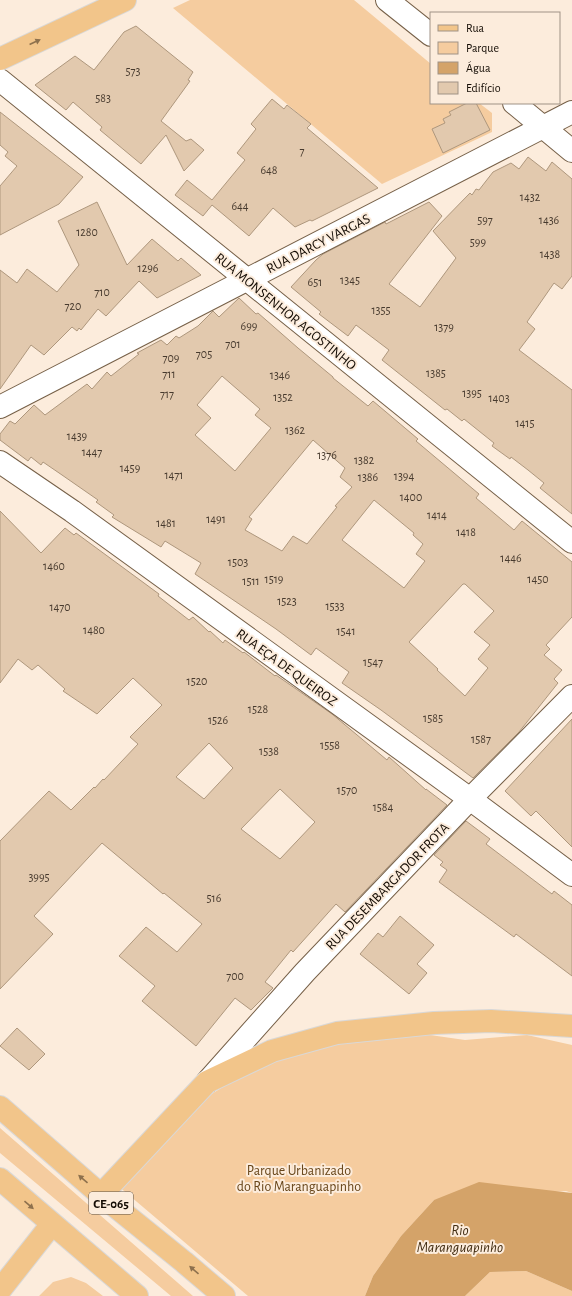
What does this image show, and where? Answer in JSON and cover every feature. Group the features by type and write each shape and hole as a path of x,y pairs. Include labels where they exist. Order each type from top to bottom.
{"main road":[{"path":"0,59 125,0"},
{"path":"101,1195 207,1082 272,1050 337,1033 434,1023 491,1021 572,1026"},
{"name":"CE-065","path":"0,1107 101,1195 224,1296"},
{"path":"0,1179 137,1296"},
{"path":"0,1290 52,1224"}],"street":[{"path":"387,0 430,35"},
{"name":"RUA MONSENHOR AGOSTINHO","path":"0,80 572,542"},
{"path":"515,104 572,151"},
{"name":"RUA DARCY VARGAS","path":"0,407 572,112"},
{"name":"RUA EÇA DE QUEIROZ","path":"0,462 72,512 470,799 572,875"},
{"name":"RUA DESEMBARGADOR FROTA","path":"207,1082 305,972 470,799 572,696"}],"green space":[{"path":"190,0 354,0 430,63 430,104 480,104 492,113 492,132 382,184 173,8"},
{"name":"Parque Urbanizado do Rio Maranguapinho","path":"409,1032 465,1040 527,1035 572,1045 572,1193 566,1191 434,1200 401,1236 373,1276 365,1296 248,1296 117,1185 194,1105 274,1055"},
{"path":"0,1128 193,1296 171,1296 0,1153"},
{"path":"526,1271 572,1291 572,1296 465,1296 490,1272"},
{"path":"71,1277 86,1283 103,1296 39,1296 53,1282"}],"water":[{"name":"Rio Maranguapinho","path":"479,1182 572,1193 572,1291 526,1271 490,1272 465,1296 365,1296 373,1276 401,1236 434,1200"}],"building":[{"path":"136,26 193,72 188,80 190,81 161,121 186,141 191,139 204,150 184,171 166,135 141,164 100,130 102,127 73,102 66,110 35,85 75,56 94,70 124,32"},
{"path":"272,99 284,109 287,105 311,124 307,128 378,188 312,221 310,220 295,227 273,208 249,236 212,205 203,216 175,195 187,180 212,200 245,160 237,153 256,129 251,124"},
{"path":"465,104 477,104 490,130 443,153 432,129 445,123 443,119 451,115 449,112"},
{"path":"0,112 83,177 59,204 0,235 0,186 17,166 5,156 8,152 0,145"},
{"path":"528,157 546,171 552,162 572,179 572,276 562,289 554,283 527,322 535,329 519,350 572,390 572,514 540,488 544,483 528,470 511,457 510,459 492,446 494,443 464,419 462,421 447,409 445,410 382,360 389,350 356,325 348,336 319,314 321,312 291,287 323,254 385,222 386,224 429,202 442,216 389,284 420,307 456,258 433,231 470,193 472,195 476,189 479,190 493,172 511,163 519,169"},
{"path":"97,202 127,265 152,239 178,261 181,258 201,275 157,298 139,281 106,316 98,309 81,330 79,328 77,331 72,327 44,355 31,345 0,389 0,270 17,283 27,269 57,292 79,265 58,221"},
{"path":"239,298 256,314 258,313 333,378 368,406 373,401 418,439 416,441 479,494 476,498 514,530 522,521 572,562 572,617 546,645 550,649 544,655 562,670 554,679 558,683 519,732 473,778 342,683 349,672 316,648 311,655 276,629 195,574 201,563 165,541 161,547 112,517 114,515 96,502 98,500 43,462 41,465 31,457 28,461 0,440 0,434 10,421 15,424 34,405 45,415 87,384 92,389 107,372 111,376 139,354 137,353 161,340 167,345 176,336 179,338 198,326 213,311 219,317","holes":["222,376 260,409 255,415 271,428 235,471 195,435 211,418 197,405","313,440 345,468 340,477 352,487 335,506 337,507 307,544 293,536 282,551 245,530 252,519 249,517","374,500 414,533 413,535 423,544 416,554 425,561 404,588 342,540","463,584 465,584 494,611 474,632 490,645 478,659 488,668 465,696 409,642"]},
{"path":"0,511 41,553 65,528 74,535 76,533 159,594 158,596 189,620 193,617 223,643 225,640 243,653 244,652 275,676 276,675 332,714 387,760 389,757 426,790 447,805 345,912 336,904 293,952 291,950 265,982 273,988 251,1010 235,998 196,1046 142,1001 155,986 119,956 146,927 177,952 202,924 164,893 163,894 102,843 34,916 53,934 0,989 0,841 49,791 71,810 94,787 95,788 103,779 104,780 138,744 130,737 162,705 133,678 97,714 63,691 65,689 38,665 32,670 18,659 0,683","holes":["209,743 233,768 204,799 176,777","280,789 315,822 280,859 241,829"]},
{"path":"572,719 572,847 536,811 531,816 505,791"},
{"path":"466,821 490,839 486,844 552,894 554,891 572,905 572,976 516,934 514,937 439,882 447,870 440,865 443,862 434,855"},
{"path":"400,916 434,945 417,964 427,973 409,994 360,954 378,933 383,937"},
{"path":"17,1028 45,1054 29,1070 0,1046"}]}
